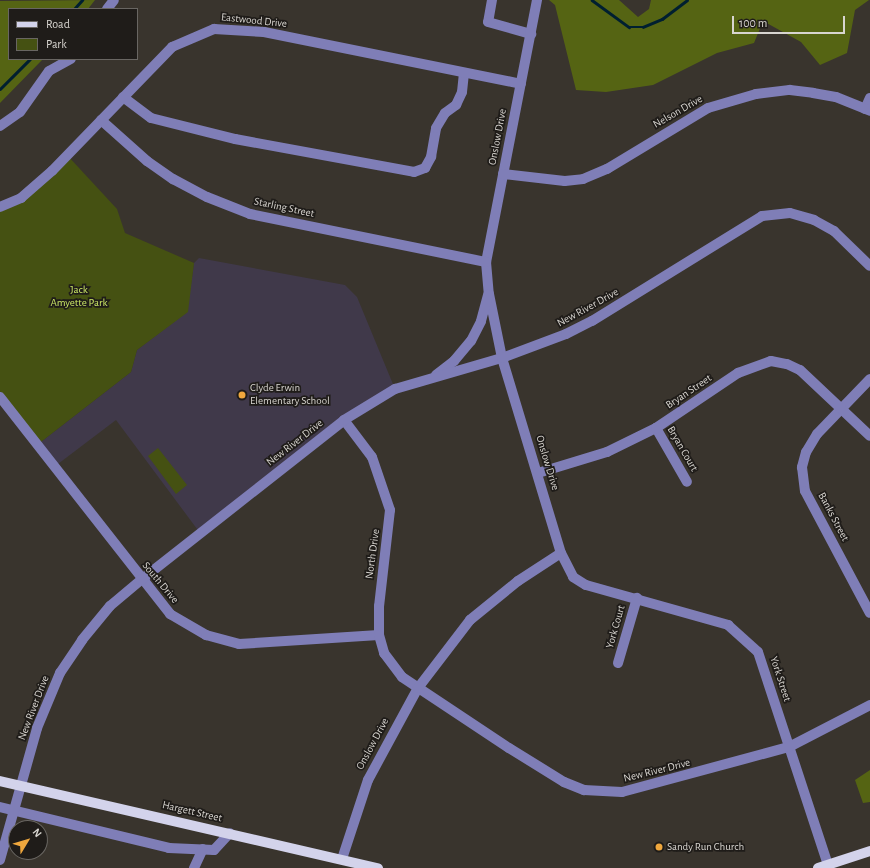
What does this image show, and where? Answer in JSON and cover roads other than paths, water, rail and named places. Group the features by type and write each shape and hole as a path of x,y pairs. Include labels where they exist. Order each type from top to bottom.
{"main road":[{"name":"Hargett Street","path":"0,781 378,868"},
{"path":"823,866 870,851"}],"street":[{"path":"108,8 114,0"},
{"path":"492,0 488,22 530,34"},
{"name":"Onslow Drive","path":"342,859 368,780 418,688 470,620 518,581 561,553 502,358 489,294 486,262 537,0"},
{"name":"Eastwood Drive","path":"0,207 21,198 52,171 172,47 214,29 264,32 521,84"},
{"path":"0,126 20,112 49,71 69,60"},
{"path":"123,97 151,118 234,139 414,172 425,168 431,157 436,128 445,113 456,106 464,73"},
{"name":"Nelson Drive","path":"503,174 564,181 583,179 607,169 708,108 756,94 790,90 813,93 836,97 868,110"},
{"path":"868,110 870,98"},
{"name":"Starling Street","path":"101,120 147,161 173,179 207,197 250,214 486,262"},
{"name":"New River Drive","path":"0,860 37,728 60,673 82,640 110,606 344,420 395,389 502,358 566,334 592,321 762,216 790,213 814,220 834,231 870,266"},
{"path":"431,379 454,361 471,341 481,321 489,294"},
{"name":"Bryan Street","path":"538,473 608,452 656,428 738,373 771,361 788,364 800,370 870,436"},
{"name":"Banks Street","path":"870,379 817,434 806,452 802,467 805,491 870,613"},
{"name":"South Drive","path":"0,397 141,580 170,614 206,635 239,644 379,635"},
{"name":"North Drive","path":"344,420 372,457 390,510 381,576 379,635 384,653 394,667 418,688"},
{"name":"Bryan Court","path":"656,428 687,482"},
{"name":"York Street","path":"561,553 573,578 586,585 638,598 728,625 740,633 758,652 789,747 823,866"},
{"name":"York Court","path":"618,663 638,598"},
{"name":"New River Drive","path":"418,688 564,782 584,790 622,792 789,747 870,705"},
{"path":"0,807 169,848 214,850 230,833"},
{"path":"194,868 203,849"}],"waterway":[{"path":"75,8 82,0"},
{"path":"592,0 629,27 643,27 662,19 687,0"},
{"path":"0,89 29,60"}],"place":[{"name":"Clyde Erwin Elementary School","path":"242,395"},
{"name":"Sandy Run Church","path":"659,847"}],"park label":[{"name":"Jack Amyette Park","path":"79,297"}]}
